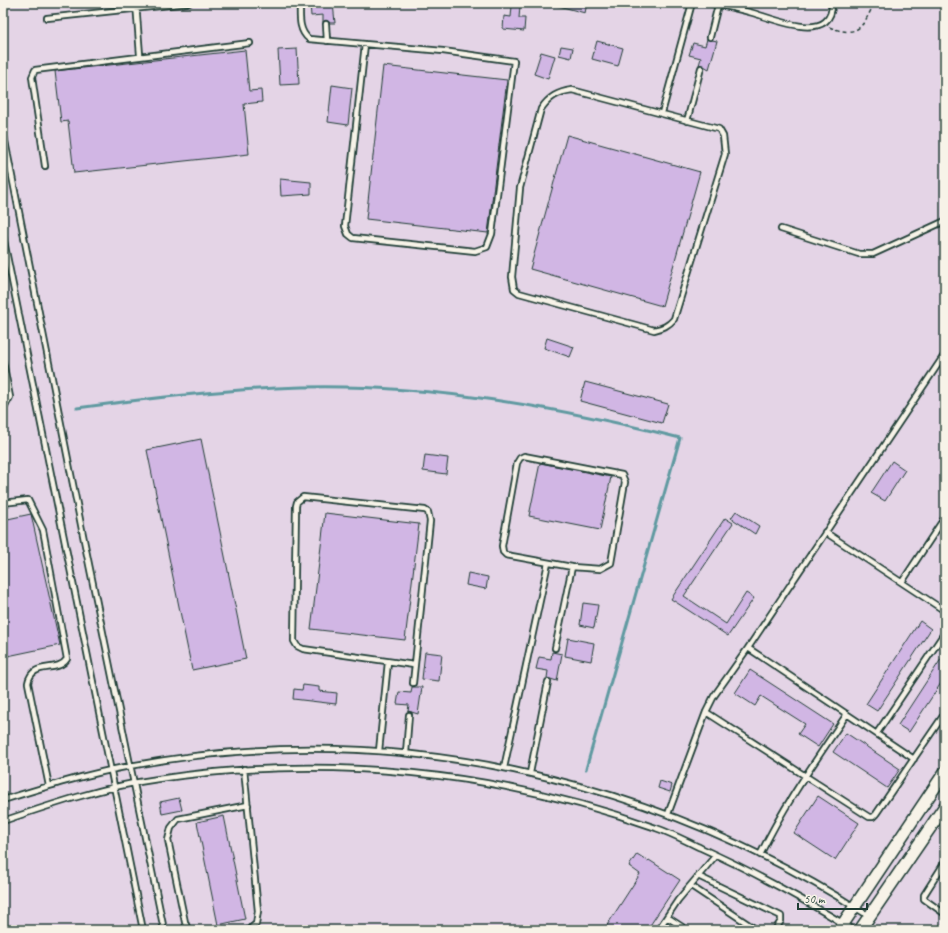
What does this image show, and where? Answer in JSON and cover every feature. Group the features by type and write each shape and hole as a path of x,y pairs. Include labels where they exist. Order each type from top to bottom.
{"street":[{"path":"841,927 945,772"},
{"path":"860,930 945,806"}],"lane":[{"path":"47,18 136,6 189,3"},
{"path":"300,3 301,29 303,34 309,39 365,44 514,61 492,234 487,247 475,251 353,238 348,234 345,226 365,44"},
{"path":"662,113 692,3"},
{"path":"710,3 800,26 822,24 828,20 832,3"},
{"path":"710,37 718,5"},
{"path":"136,6 140,55"},
{"path":"326,24 327,41"},
{"path":"45,166 32,78 35,70 140,55 250,43"},
{"path":"687,120 701,68"},
{"path":"572,90 662,113 718,129 723,136 725,154 674,319 669,325 654,330 520,293 514,289 512,277 520,188 541,109 546,101 562,91 572,90"},
{"path":"3,130 85,545 164,930"},
{"path":"782,230 866,255 873,254 945,221"},
{"path":"3,236 143,930"},
{"path":"668,814 706,712 714,696 748,648 945,354"},
{"path":"3,362 10,397 3,410"},
{"path":"524,456 622,475 625,479 611,563 600,569 572,567 548,563 506,555 503,552 502,546 517,463 520,458 524,456"},
{"path":"413,683 430,521 428,512 425,510 303,497 297,502 296,506 294,641 297,646 303,649 414,665"},
{"path":"3,503 28,500 43,530 67,659 63,664 34,671 30,675 28,683 49,786"},
{"path":"902,582 945,517"},
{"path":"825,532 945,611"},
{"path":"504,768 548,563"},
{"path":"555,648 572,567"},
{"path":"876,734 945,632"},
{"path":"748,648 914,758"},
{"path":"379,751 388,662"},
{"path":"530,773 548,682"},
{"path":"706,712 866,816 873,817 945,713"},
{"path":"760,855 774,826 847,714"},
{"path":"406,753 410,715"},
{"path":"3,800 110,770 249,751 317,748 406,753 473,761 530,773 607,794 668,814 760,855 794,872 870,916"},
{"path":"3,821 42,807 135,783 244,769 309,767 379,769 457,777 600,809 658,829 716,855 772,883 841,927 854,930"},
{"path":"244,769 258,911 256,924 248,930"},
{"path":"188,930 168,840 171,828 178,819 248,805"},
{"path":"658,930 667,916 700,877 716,855"},
{"path":"945,862 924,895 924,900 945,914"},
{"path":"700,877 781,916 782,921 776,930"},
{"path":"691,886 757,930"},
{"path":"667,916 687,930"}],"path":[{"path":"822,24 838,31 849,32 859,29 867,19 874,3"}],"shaded area":[{"path":"3,3 945,3 945,930 3,930"}],"building":[{"path":"310,3 333,3 335,23 330,23 326,20 323,22 323,15 311,16"},
{"path":"556,3 587,3 585,13 555,5"},
{"path":"512,6 520,6 519,18 525,18 524,31 503,29 504,16 511,17"},
{"path":"707,39 717,41 709,69 699,65 701,58 689,55 693,43 705,46"},
{"path":"597,41 623,48 618,66 592,59"},
{"path":"561,46 573,48 571,58 559,55"},
{"path":"297,49 299,84 280,85 278,50"},
{"path":"245,50 249,91 261,90 262,102 244,104 249,154 74,173 68,121 61,122 55,71"},
{"path":"541,52 555,56 548,79 534,74"},
{"path":"383,66 507,80 488,233 366,219"},
{"path":"332,85 352,88 348,125 328,122"},
{"path":"567,135 700,172 662,306 530,269"},
{"path":"280,179 311,182 311,194 281,196"},
{"path":"547,338 574,347 570,357 544,348"},
{"path":"585,382 668,404 662,423 580,401"},
{"path":"201,439 246,659 192,670 147,450"},
{"path":"425,455 448,458 446,474 423,471"},
{"path":"892,461 905,470 885,501 871,493"},
{"path":"540,463 611,477 600,530 529,516"},
{"path":"736,511 759,526 755,534 731,518"},
{"path":"325,513 419,524 405,640 311,629"},
{"path":"31,514 60,645 3,657 3,520"},
{"path":"725,518 733,523 684,596 726,624 746,593 754,598 728,636 671,599"},
{"path":"468,573 488,577 486,589 466,585"},
{"path":"583,603 598,605 594,628 580,625"},
{"path":"920,621 931,629 877,711 866,704"},
{"path":"568,638 594,643 591,661 565,656"},
{"path":"425,652 442,654 439,681 422,679"},
{"path":"552,652 562,654 557,681 547,678 548,671 536,669 539,657 551,659"},
{"path":"945,653 945,677 909,732 898,725"},
{"path":"750,670 833,724 818,747 798,734 805,724 761,696 755,706 735,693"},
{"path":"303,685 319,687 319,691 337,693 336,704 293,699 294,689 302,690"},
{"path":"412,687 422,687 418,714 408,711 409,705 397,704 399,692 411,693"},
{"path":"846,733 900,769 887,788 833,752"},
{"path":"660,781 672,785 670,792 658,788"},
{"path":"818,796 859,823 835,860 794,833"},
{"path":"179,798 182,810 162,814 160,802"},
{"path":"224,816 245,919 218,925 197,822"},
{"path":"637,854 680,880 647,930 604,930 640,874 629,866"}],"waterway":[{"path":"77,408 189,394 274,388 350,387 398,389 540,407 680,438 586,769"}]}
